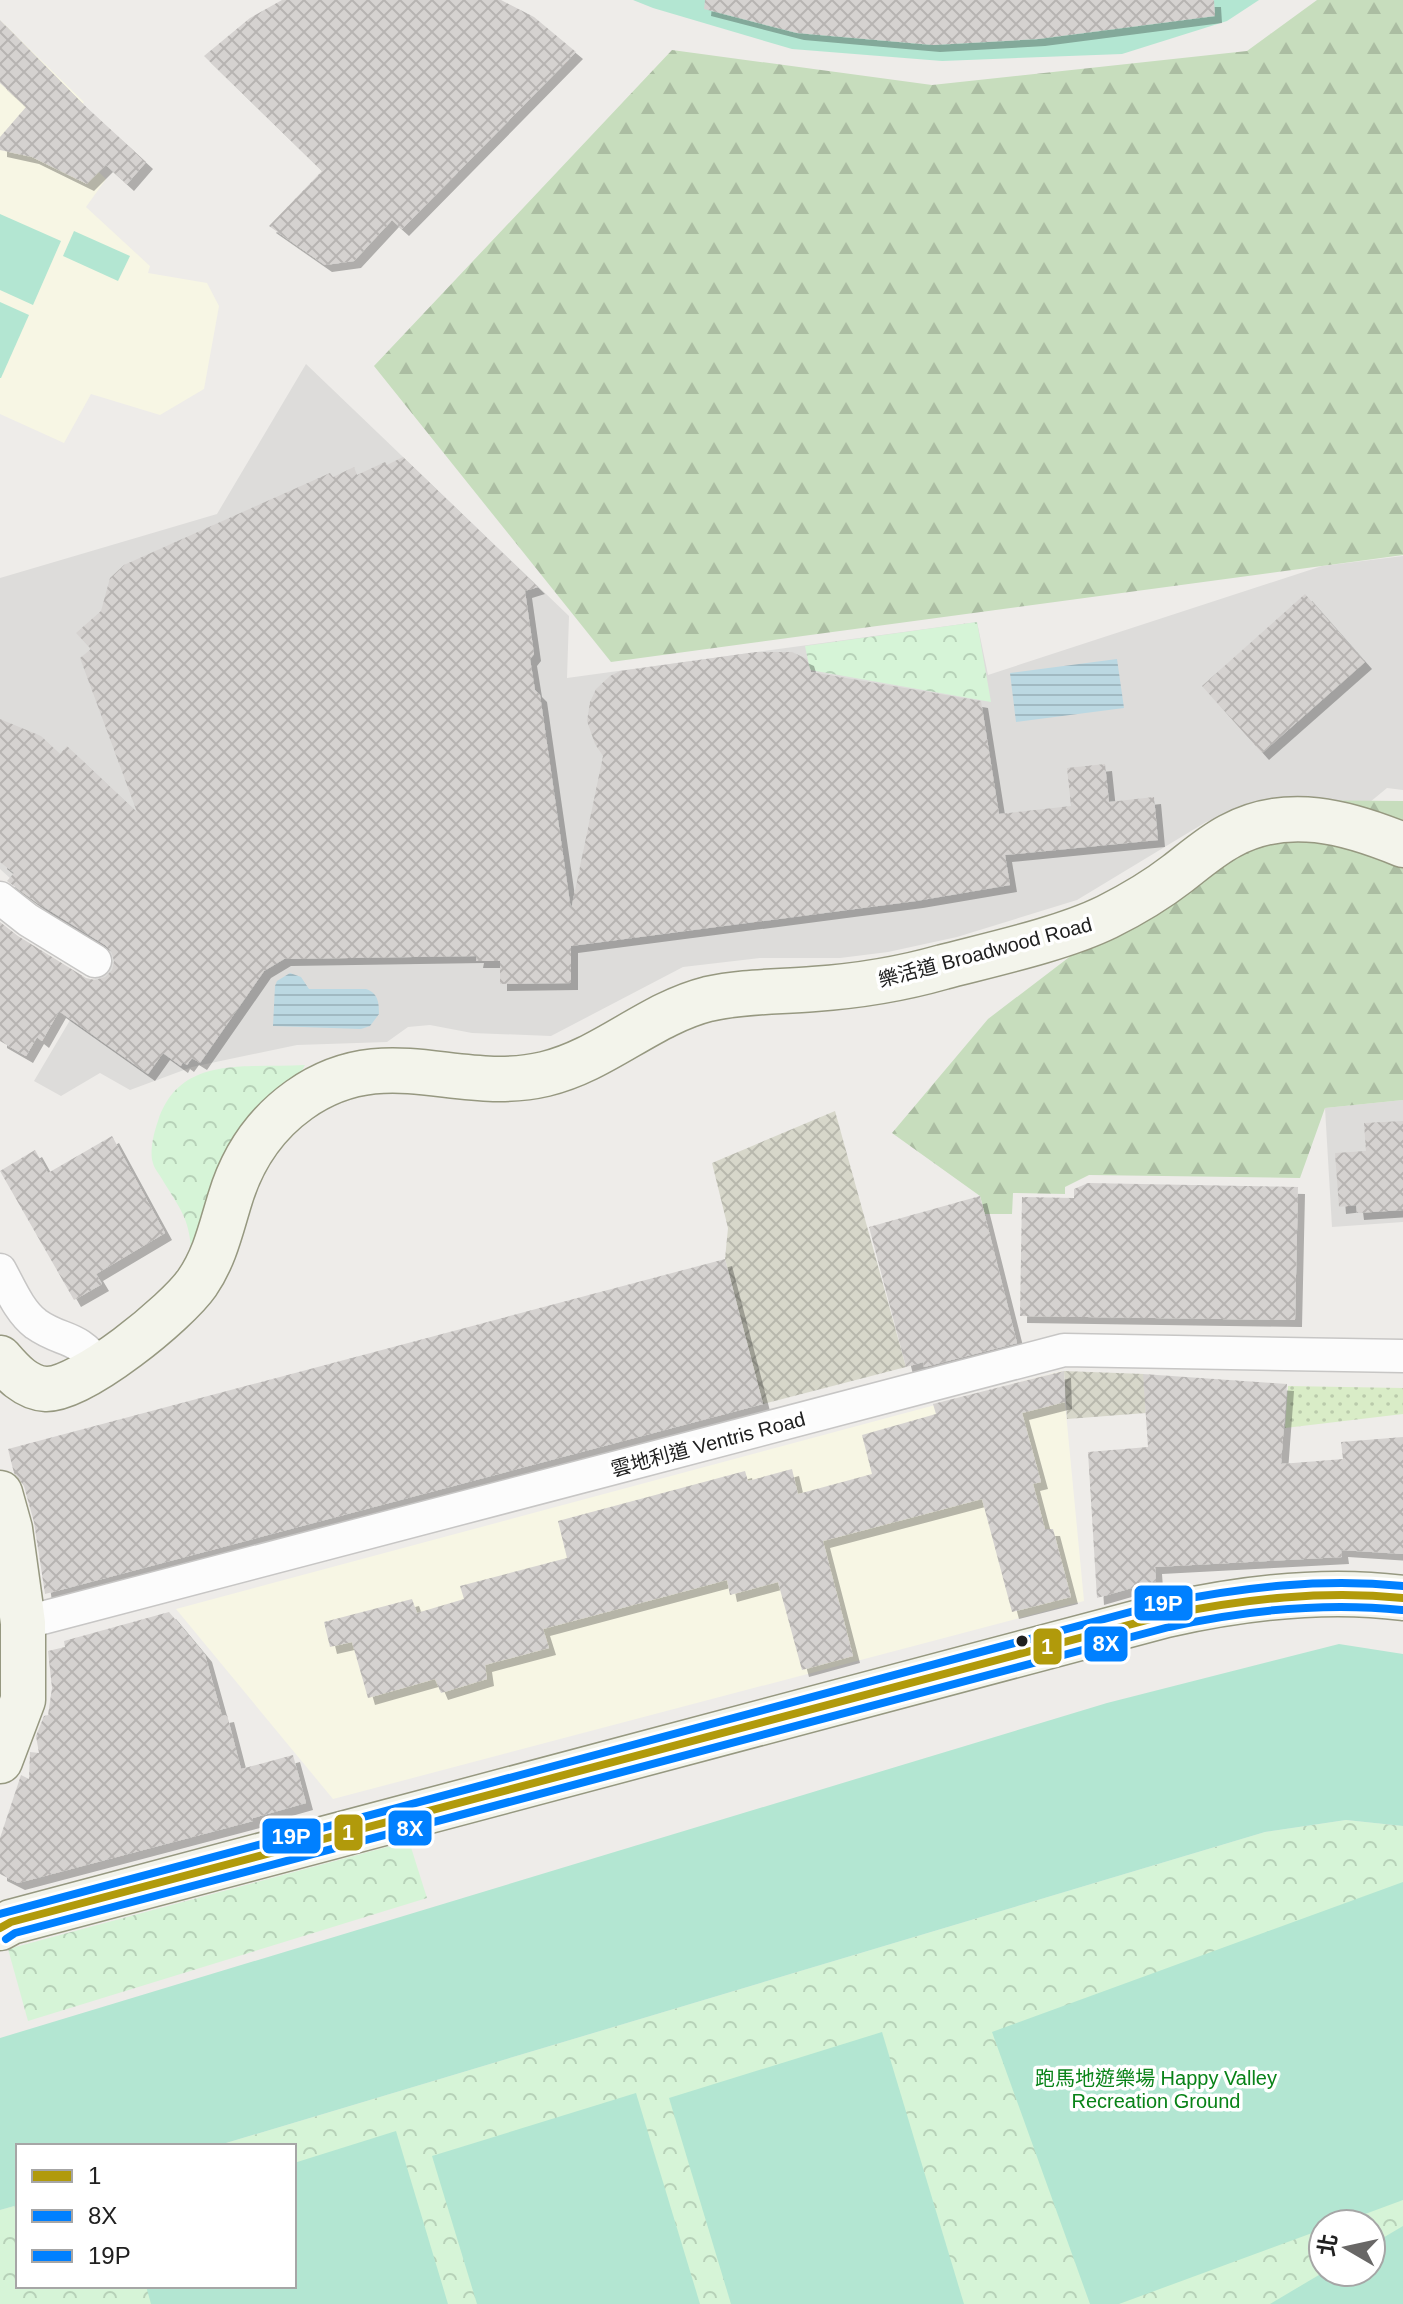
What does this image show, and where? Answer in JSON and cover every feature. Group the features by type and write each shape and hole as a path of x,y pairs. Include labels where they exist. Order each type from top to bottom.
{"street":[{"name":"樂活道 Broadwood Road","path":"0,1358 30,1385 50,1389 63,1387 100,1366 167,1318 198,1281 214,1251 233,1188 248,1155 280,1115 308,1094 340,1079 379,1070 421,1070 483,1078 545,1074 579,1062 651,1021 706,1000 743,993 869,983 943,967 1081,927 1118,911 1157,888 1232,834 1261,824 1295,819 1328,820 1366,830 1403,845"},
{"path":"0,898 28,920 95,961"},
{"path":"0,1270 21,1308 37,1324 87,1348 100,1366"},
{"name":"雲地利道 Ventris Road","path":"23,1623 1064,1350 1403,1356"},
{"path":"0,1493 10,1529 23,1623 23,1700 0,1761"},
{"path":"4,1923 1166,1615 1302,1596 1403,1598"}],"shaded area":[{"path":"0,20 84,102 58,132 106,179 86,207 150,266 148,273 207,283 219,306 204,389 160,415 91,394 64,443 0,414"},
{"path":"306,364 569,616 567,678 977,622 988,675 1322,566 1403,556 1403,790 1387,788 1358,812 1255,804 1206,822 1077,900 957,937 888,952 840,958 760,958 683,967 551,1036 472,1033 430,1025 408,1027 387,1042 297,1045 192,1067 130,1090 100,1073 61,1096 34,1081 108,956 43,908 0,869 0,578 217,514"},
{"path":"1403,1100 1403,1222 1332,1227 1325,1108"},
{"path":"835,1111 906,1367 763,1404 725,1259 728,1228 712,1163"},
{"path":"1062,1371 1084,1601 333,1799 176,1609"},
{"path":"1064,1371 1144,1374 1146,1413 1067,1419"}],"green space":[{"path":"633,0 1259,0 1227,21 1122,54 942,61 792,49"},
{"path":"1317,0 1403,0 1403,555 611,662 374,366 672,50 932,85 1247,51"},
{"path":"0,214 61,241 33,305 0,290"},
{"path":"74,231 130,256 118,281 63,256"},
{"path":"0,302 29,315 1,378 0,378"},
{"path":"977,622 991,702 810,670 805,646"},
{"path":"1275,800 1403,801 1403,1100 1325,1108 1300,1178 1089,1175 1065,1187 1065,1194 1013,1193 1012,1214 985,1214 980,1196 892,1133 988,1019"},
{"path":"305,1065 191,1251 186,1221 155,1169 152,1158 155,1131 168,1099 182,1084 199,1074 218,1069"},
{"path":"1288,1386 1403,1388 1403,1414 1285,1428"},
{"path":"1339,1644 1403,1654 1403,1826 1346,1820 1265,1832 223,2144 16,2144 16,2206 0,2210 0,2038 1107,1703"},
{"name":"跑馬地遊樂場 Happy Valley Recreation Ground","path":"1346,1820 1403,1826 1403,2304 0,2304 0,2210 16,2206 16,2288 296,2288 296,2144 223,2144 1265,1832"},
{"path":"409,1841 427,1898 28,2021 8,1949"},
{"path":"1403,1882 1403,2200 1381,2208 1307,2208 1307,2235 1119,2304 1090,2304 992,2032"},
{"path":"882,2032 964,2304 731,2304 669,2098"},
{"path":"636,2093 700,2304 477,2304 432,2156"},
{"path":"396,2131 448,2304 151,2304 147,2288 296,2288 296,2162"},
{"path":"1403,2226 1403,2304 1270,2304 1307,2282 1307,2288 1387,2288 1387,2236"}],"water":[{"path":"1117,659 1124,708 1016,722 1010,673"},
{"path":"290,973 301,977 309,989 366,989 377,998 379,1014 370,1026 361,1029 273,1026 275,986 277,981"}],"building":[{"path":"282,0 501,0 534,17 576,52 402,229 392,220 354,261 325,265 269,226 322,171 204,56 250,18"},
{"path":"705,0 1214,0 1215,16 1038,39 933,45 797,33 704,9"},
{"path":"0,20 146,162 127,184 106,165 87,184 32,157 0,150 0,137 26,107 0,83"},
{"path":"403,457 538,587 525,591 534,654 530,659 535,690 540,695 571,910 603,756 587,721 596,689 620,671 756,652 792,652 807,659 811,672 981,701 999,814 1071,806 1067,768 1105,764 1109,802 1154,797 1158,840 1005,855 1010,885 916,901 571,946 571,983 500,984 500,961 476,961 477,956 284,959 264,971 200,1063 192,1058 187,1065 183,1062 181,1066 163,1053 148,1074 59,1011 42,1041 37,1037 26,1056 0,1041 0,922 86,978 95,980 105,977 112,970 114,961 105,945 7,881 14,873 0,862 0,719 41,736 60,754 67,746 137,812 80,658 91,649 76,633 101,611 110,578 124,565 330,473 333,477 354,467 357,475"},
{"path":"1305,594 1365,662 1262,753 1202,686"},
{"path":"1403,1121 1403,1210 1357,1213 1356,1205 1339,1207 1335,1153 1366,1151 1364,1123"},
{"path":"112,1136 165,1233 96,1274 102,1284 74,1300 0,1171 35,1150 48,1173"},
{"path":"1088,1183 1298,1187 1295,1320 1020,1316 1022,1197 1074,1198 1074,1189"},
{"path":"980,1196 1017,1343 924,1367 923,1362 906,1367 869,1227"},
{"path":"725,1259 763,1404 45,1594 34,1522 24,1486 14,1473 8,1449"},
{"path":"1064,1371 1065,1402 1022,1413 1041,1482 1033,1484 1045,1529 1053,1529 1071,1597 1012,1612 982,1499 823,1541 853,1656 802,1670 778,1582 730,1595 727,1580 543,1629 549,1648 485,1665 487,1679 441,1693 435,1679 368,1698 352,1642 330,1647 324,1622 412,1599 417,1613 464,1599 460,1586 567,1558 558,1521 745,1471 748,1481 792,1469 798,1494 872,1474 862,1435 936,1414 933,1404"},
{"path":"1143,1374 1287,1384 1281,1464 1343,1459 1341,1442 1403,1437 1403,1554 1341,1550 1342,1557 1155,1567 1156,1581 1097,1598 1088,1452 1148,1447"},
{"path":"169,1612 205,1655 222,1716 227,1715 241,1769 293,1755 306,1803 253,1818 253,1821 18,1883 0,1874 0,1838 21,1775 29,1779 30,1752 39,1753 36,1736 44,1716 48,1715 52,1688 48,1651 65,1647 64,1641"}],"transit line":[{"name":"19P","path":"0,1914 1164,1603 1223,1592 1283,1586 1343,1583 1403,1586"},
{"name":"1","path":"0,1928 11,1922 1166,1615 1225,1604 1284,1598 1343,1595 1403,1598"},
{"name":"8X","path":"6,1939 15,1933 1169,1627 1285,1609 1343,1607 1402,1610"}]}
